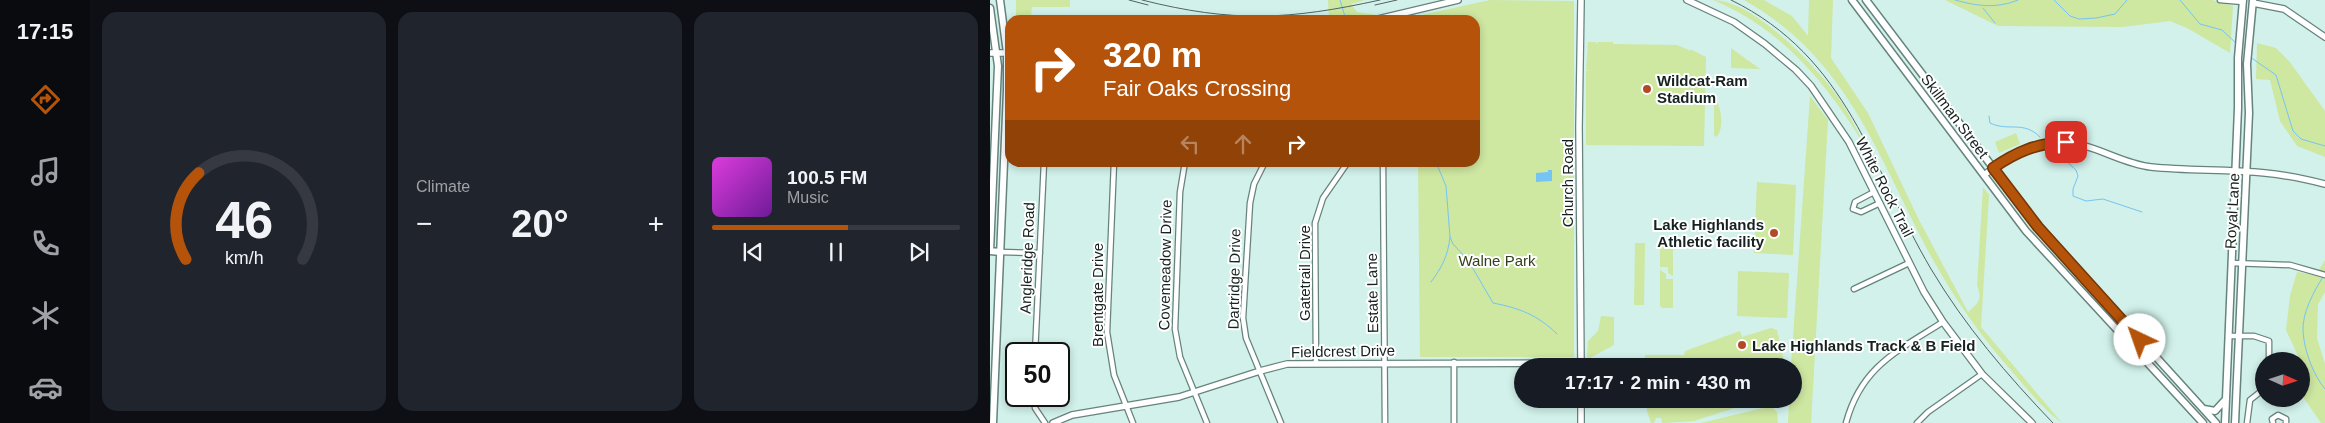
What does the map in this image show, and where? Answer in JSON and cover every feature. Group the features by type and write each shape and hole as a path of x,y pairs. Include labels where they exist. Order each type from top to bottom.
{"main road":[{"path":"1000,0 1005,33"},
{"name":"Skillman Street","path":"1852,0 2018,221 2044,252 2203,423"},
{"path":"2243,1 2253,1"},
{"name":"Royal Lane","path":"2225,423 2236,171 2240,19 2243,1"},
{"name":"Royal Lane","path":"2235,423 2249,113 2247,77 2253,1"},
{"path":"1860,12 1868,3"},
{"name":"Skillman Street","path":"1868,3 1993,168 2058,250 2216,423"},
{"path":"990,8 994,53 990,251 1000,252"},
{"path":"993,423 1005,128"},
{"path":"2204,409 2215,411 2226,398"}],"street":[{"path":"1395,15 1458,0"},
{"name":"Church Road","path":"1581,0 1579,127 1581,358"},
{"name":"White Rock Trail","path":"1687,0 1734,22 1772,49 1796,70 1841,128 1909,263 1943,322 1982,374 2028,422"},
{"path":"2220,0 2243,1"},
{"path":"2253,1 2284,9 2325,37"},
{"path":"1984,175 2009,157 2030,147 2066,142 2091,146 2142,165 2286,175 2325,184"},
{"name":"Angleridge Road","path":"1036,342 1044,167"},
{"name":"Brentgate Drive","path":"1114,167 1106,332 1114,375 1133,423"},
{"name":"Covemeadow Drive","path":"1185,167 1180,192 1174,322 1180,357 1207,423"},
{"name":"Dartridge Drive","path":"1262,167 1254,184 1250,202 1243,318 1246,338 1281,423"},
{"name":"Gatetrail Drive","path":"1316,364 1315,224 1323,198 1345,167"},
{"name":"Estate Lane","path":"1383,167 1386,423"},
{"path":"1874,192 1856,202 1854,209 1861,212 1880,203"},
{"path":"1000,252 1040,253"},
{"path":"1854,289 1909,263"},
{"path":"2231,263 2290,265 2323,274"},
{"path":"1846,423 1856,394 1871,373 1890,356 1943,322"},
{"path":"2229,336 2254,336 2269,341 2269,352"},
{"name":"Fieldcrest Drive","path":"1053,423 1072,415 1161,402 1287,364 1385,362 1514,363"},
{"path":"1454,362 1454,423"},
{"path":"1917,423 1928,412 1982,374"},
{"path":"2247,423 2248,406 2250,400 2255,396"},
{"path":"1036,407 1045,423"},
{"path":"1581,408 1581,423"},
{"path":"2272,423 2272,419 2278,414 2286,419 2286,423"}],"green space":[{"path":"1016,0 1070,0 1070,7 1032,7 1031,15 1016,15"},
{"name":"Walne Park","path":"1328,0 1365,0 1351,4 1357,12 1377,15 1329,15"},
{"name":"Walne Park","path":"1490,0 1574,1 1574,357 1420,357 1418,167 1480,167 1480,15 1421,15"},
{"path":"1713,0 1729,3 1747,11 1765,23 1801,54 1840,100 1867,150 1837,104 1802,62 1761,27 1738,12"},
{"path":"1744,0 1764,0 1792,16 1808,36 1809,0 1833,0 1831,58 1868,113 1918,218 1968,312 1977,304 1980,294 1977,286 1983,187 1989,195 1981,327 2062,423 2037,401 2003,361 1960,304 1932,258 1857,114 1835,81 1810,51 1780,24"},
{"path":"1945,0 2212,0 2233,6 2230,53 2187,28 2170,21 2122,27 1998,26"},
{"name":"Wildcat-Ram Stadium","path":"1588,42 1596,42 1597,44 1598,42 1613,42 1613,44 1677,45 1706,57 1704,146 1586,145"},
{"path":"2257,43 2276,48 2289,61 2325,111 2325,157 2297,146 2280,121 2270,80 2256,79"},
{"path":"1731,48 1760,69 1731,68"},
{"path":"1810,96 1828,120 1811,423 1788,423 1789,408 1802,408 1802,358 1792,358"},
{"path":"1716,101 1720,109 1721,125 1719,134 1716,137 1714,135 1714,103"},
{"path":"2016,133 2020,144 1999,153 1995,142"},
{"name":"Lake Highlands Athletic facility","path":"1757,182 1796,185 1793,255 1754,253"},
{"path":"1635,243 1645,243 1644,305 1634,305"},
{"path":"1660,243 1673,243 1673,276 1668,273 1668,267 1660,267"},
{"path":"2325,260 2325,292 2318,304 2317,338 2325,364 2325,423 2321,423 2310,407 2310,352 2296,352 2286,330 2290,296 2297,272 2316,275"},
{"path":"1660,270 1666,274 1666,279 1673,279 1673,308 1662,308 1660,306"},
{"path":"1738,271 1789,273 1787,318 1737,316"},
{"path":"1601,316 1614,317 1614,345 1590,358 1587,357 1588,341 1598,331"},
{"name":"Lake Highlands Track & B Field","path":"1771,328 1777,330 1783,358 1645,358 1645,355 1684,355 1685,351 1740,331 1742,337"},
{"path":"1647,408 1735,408 1694,421 1662,423 1661,418 1656,418 1654,423 1651,423"},
{"path":"1763,408 1773,408 1777,412 1778,423 1701,423"}],"water":[{"path":"1548,170 1552,170 1552,181 1536,182 1536,173 1548,172"}],"waterway":[{"path":"1340,0 1344,15"},
{"path":"1955,0 1986,6 2002,5 2018,0"},
{"path":"2054,0 2070,16 2079,19 2115,14 2127,0"},
{"path":"2180,0 2200,24 2222,30 2237,44"},
{"path":"1983,8 1995,23"},
{"path":"2250,57 2276,75 2293,131 2301,139 2325,146"},
{"path":"1989,116 1990,123 2003,127 2022,127 2040,137"},
{"path":"2052,148 2076,170 2078,176 2073,189 2073,196 2086,201 2103,199 2142,212"},
{"path":"1438,167 1446,186 1450,237 1453,244 1468,260 1493,303 1528,313 1550,327 1557,334"},
{"path":"1431,282 1444,261 1450,237"},
{"path":"2323,277 2312,295 2304,317 2303,331 2310,362 2325,389"}],"tram line":[{"path":"1129,0 1148,5"},
{"path":"1142,0 1205,13 1233,15"},
{"path":"1289,15 1317,12 1380,0"},
{"path":"1375,5 1397,0"},
{"path":"1731,0 1771,24 1803,52 1830,83 1872,154 1910,230 1944,290 1972,330 2019,387 2053,423"}],"place":[{"name":"Wildcat-Ram Stadium","path":"1647,89"},
{"name":"Lake Highlands Athletic facility","path":"1774,233"},
{"name":"Lake Highlands Track & B Field","path":"1742,345"}],"route":[{"path":"2066,142 2030,147 2009,157 1993,168 2038,227 2140,340"}]}
